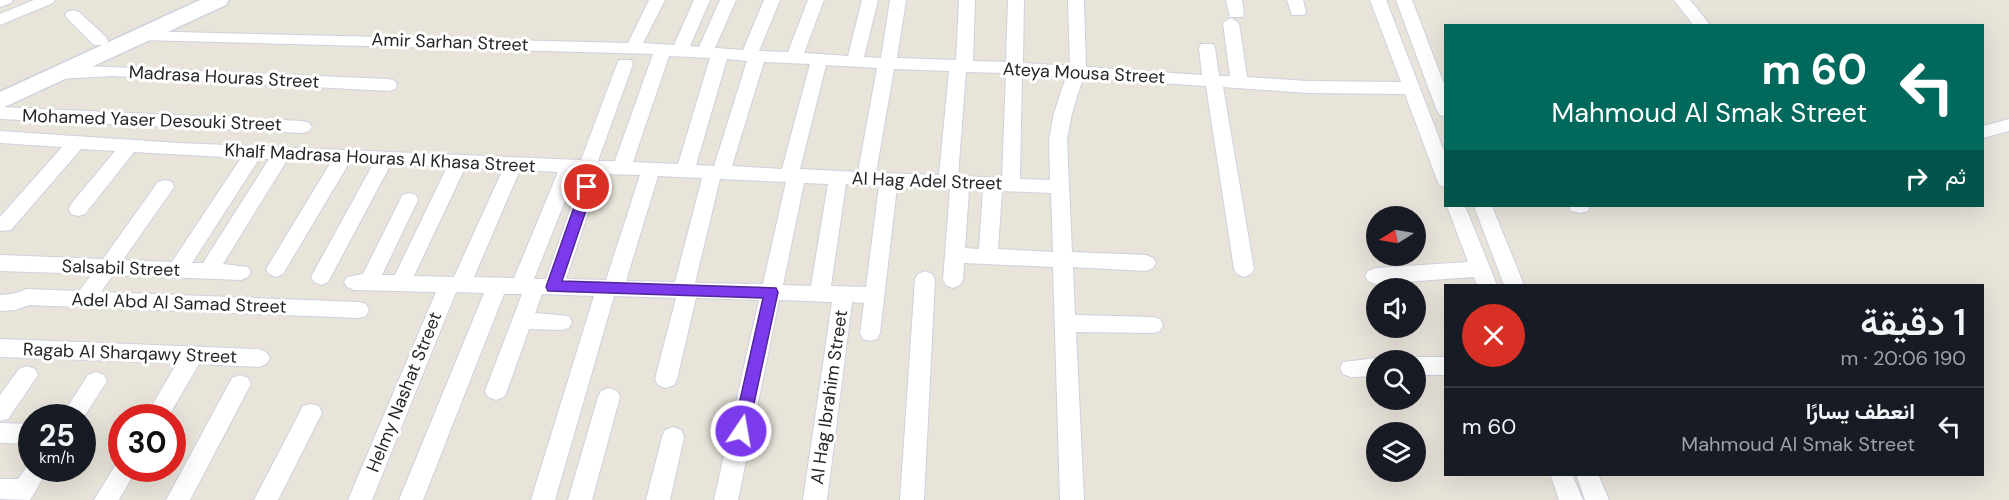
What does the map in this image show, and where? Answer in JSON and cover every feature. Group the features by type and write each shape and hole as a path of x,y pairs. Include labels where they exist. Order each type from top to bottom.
{"main road":[{"path":"0,86 190,0"},
{"path":"0,101 218,0"}],"street":[{"path":"0,2 5,0"},
{"path":"0,20 47,0"},
{"path":"496,391 629,56 657,0"},
{"path":"621,168 671,51 702,0"},
{"path":"684,171 728,0"},
{"path":"666,379 685,290 717,172 772,0"},
{"path":"794,59 816,0"},
{"path":"855,62 870,0"},
{"path":"866,179 898,0"},
{"path":"953,280 954,182 961,67 968,0"},
{"path":"988,257 1002,184 1014,68 1016,0"},
{"path":"1072,500 1059,187 1060,127 1077,72 1080,54 1076,0"},
{"path":"1378,0 1444,175"},
{"path":"1404,0 1444,106"},
{"path":"1682,0 1701,24"},
{"path":"1234,12 1239,83"},
{"path":"73,15 100,41"},
{"name":"Amir Sarhan Street","path":"142,35 629,56 671,51 753,56"},
{"path":"1207,48 1244,269"},
{"name":"Ateya Mousa Street","path":"753,56 887,64 1014,68 1308,87 1410,88"},
{"path":"726,500 771,292 792,175 819,60"},
{"name":"Madrasa Houras Street","path":"58,75 86,70 389,85"},
{"name":"Mohamed Yaser Desouki Street","path":"0,113 303,127"},
{"path":"1984,132 2009,125"},
{"name":"Khalf Madrasa Houras Al Khasa Street","path":"0,137 254,152 792,175"},
{"path":"4,225 78,141"},
{"path":"78,209 130,145"},
{"path":"177,270 254,152"},
{"path":"208,271 282,153"},
{"path":"276,269 344,156"},
{"path":"321,277 385,158"},
{"path":"401,283 459,161"},
{"name":"Helmy Nashat Street","path":"360,500 455,284 514,164"},
{"path":"536,286 584,166"},
{"path":"543,500 610,288 651,170"},
{"name":"Al Hag Adel Street","path":"792,175 1059,187"},
{"path":"820,294 838,177"},
{"path":"870,333 889,180"},
{"path":"86,299 165,187"},
{"path":"409,200 362,282 875,295"},
{"path":"1375,276 1484,277 1456,207"},
{"path":"1483,207 1514,284"},
{"path":"954,255 1146,263"},
{"name":"Salsabil Street","path":"0,264 241,272"},
{"path":"912,500 925,279"},
{"path":"411,500 497,285"},
{"name":"Al Hag Ibrahim Street","path":"815,500 843,294"},
{"name":"Adel Abd Al Samad Street","path":"0,303 15,302 27,297 360,310"},
{"path":"522,321 561,322"},
{"path":"1064,323 1153,326"},
{"name":"Ragab Al Sharqawy Street","path":"0,348 259,358"},
{"path":"164,404 193,356"},
{"path":"1426,366 1444,366"},
{"path":"1351,368 1366,367"},
{"path":"0,412 27,375"},
{"path":"81,404 96,381"},
{"path":"178,500 240,384"},
{"path":"580,500 609,397"},
{"path":"266,500 311,413"},
{"path":"0,433 18,434"},
{"path":"658,500 673,437"},
{"path":"1562,476 1571,500"},
{"path":"1588,476 1597,500"},
{"path":"0,489 21,495 29,482"},
{"path":"106,500 117,482"}],"route":[{"path":"587,187 553,287 771,292 741,431"}]}
